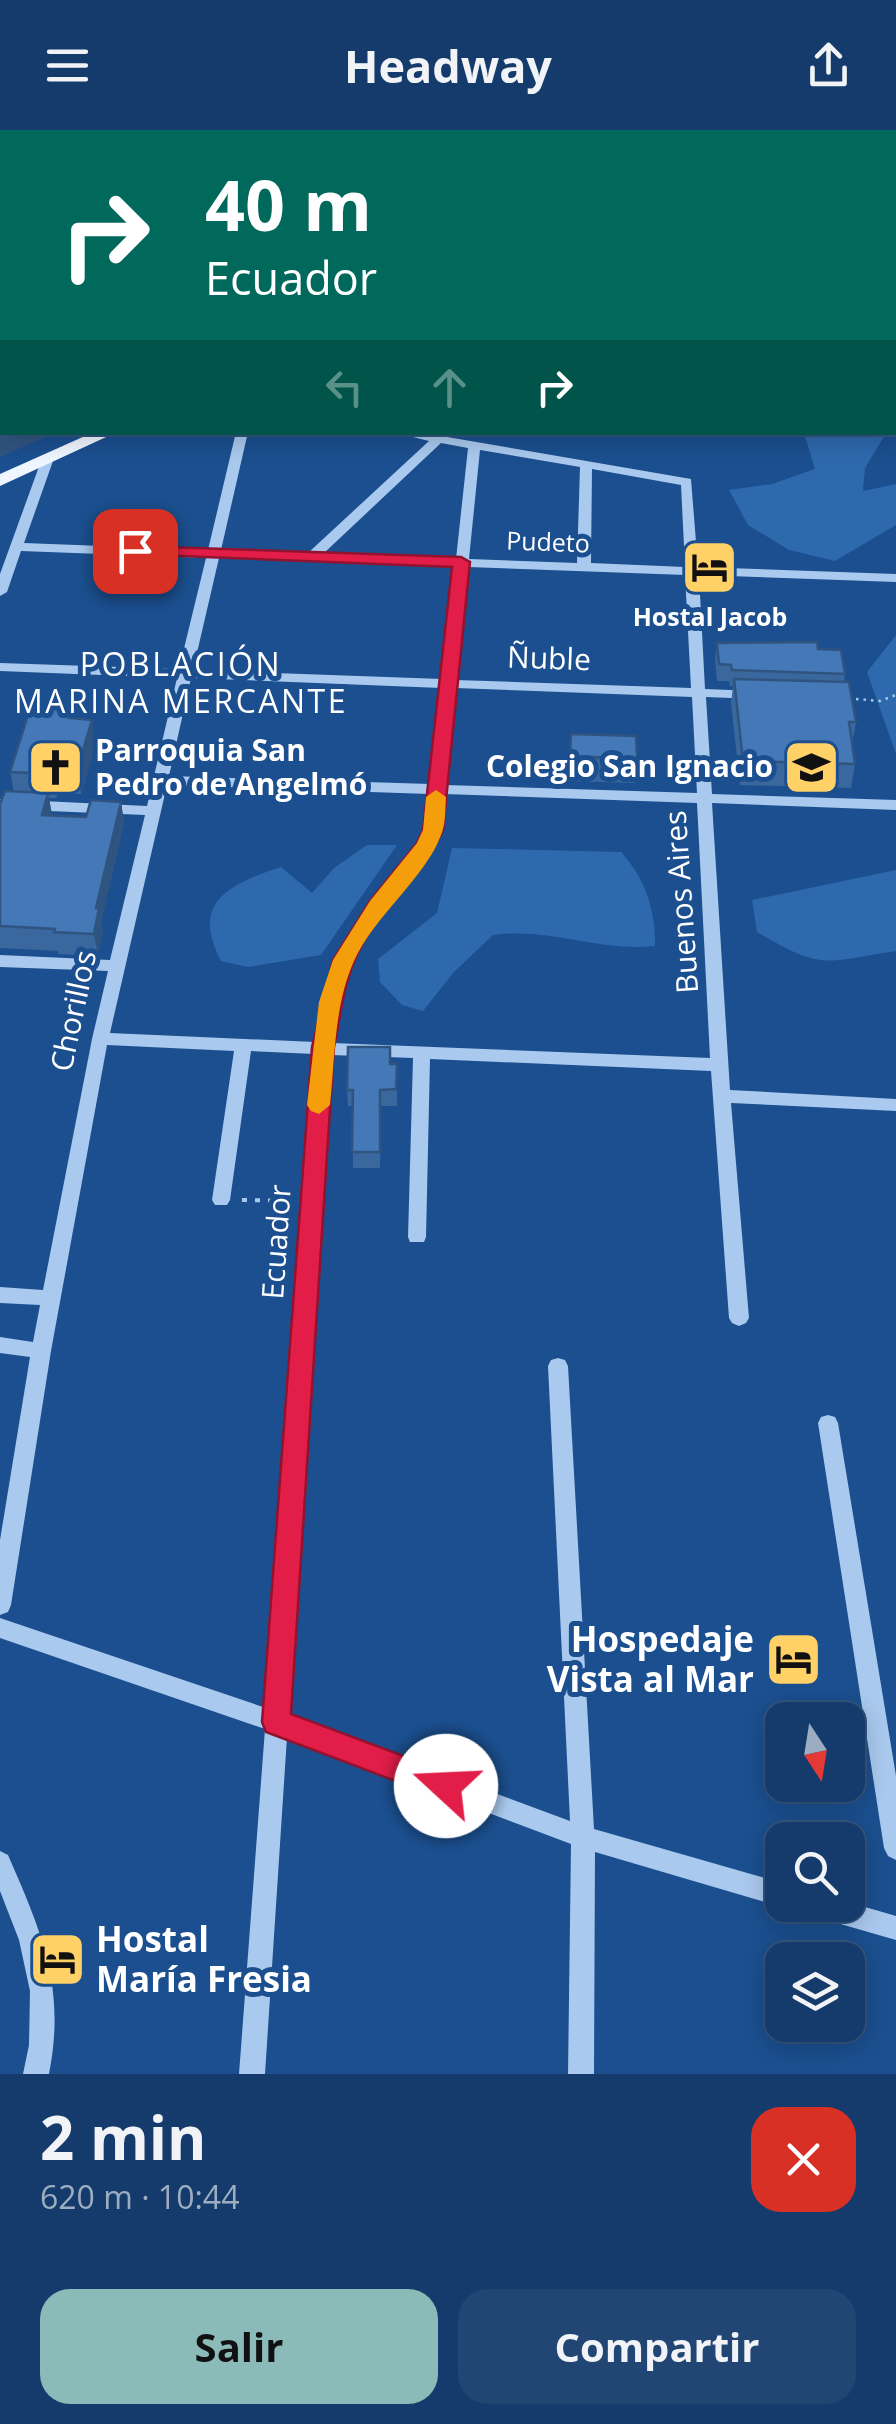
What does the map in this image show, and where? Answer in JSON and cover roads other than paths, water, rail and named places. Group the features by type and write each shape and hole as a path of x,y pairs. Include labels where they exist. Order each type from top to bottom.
{"main road":[{"path":"0,481 103,435"}],"street":[{"name":"Chorillos","path":"0,1605 41,1351 100,1038 238,435"},
{"path":"312,557 441,436 474,447 586,466 584,566"},
{"name":"Ecuador","path":"252,2074 323,1047 343,960 377,906 426,846 437,810 436,789 474,447"},
{"path":"0,592 47,460"},
{"name":"Buenos Aires","path":"586,466 687,482 719,1065 739,1318"},
{"name":"Pudeto","path":"18,547 896,578"},
{"name":"Ñuble","path":"0,667 768,695"},
{"path":"160,780 896,804"},
{"path":"0,804 153,811"},
{"path":"0,961 117,966"},
{"path":"100,1038 719,1065"},
{"path":"220,1200 243,1044"},
{"path":"417,1237 422,1051"},
{"path":"722,1096 896,1104"},
{"path":"0,1296 51,1298"},
{"path":"0,1345 41,1351"},
{"path":"558,1366 582,1837 581,2074"},
{"path":"828,1423 896,1848"},
{"path":"0,1628 276,1722 582,1837 765,1890"},
{"path":"0,1863 11,1914 45,1990 46,2014 36,2074"},
{"path":"865,1919 896,1928"}],"place":[{"name":"Hostal Jacob","path":"710,568"},
{"name":"Colegio San Ignacio","path":"812,767"},
{"name":"Parroquia San Pedro de Angelmó","path":"56,768"},
{"name":"Hospedaje Vista al Mar","path":"793,1660"},
{"name":"Hostal María Fresia","path":"57,1960"}],"district":[{"name":"POBLACIÓN MARINA MERCANTE","path":"181,684"}]}
